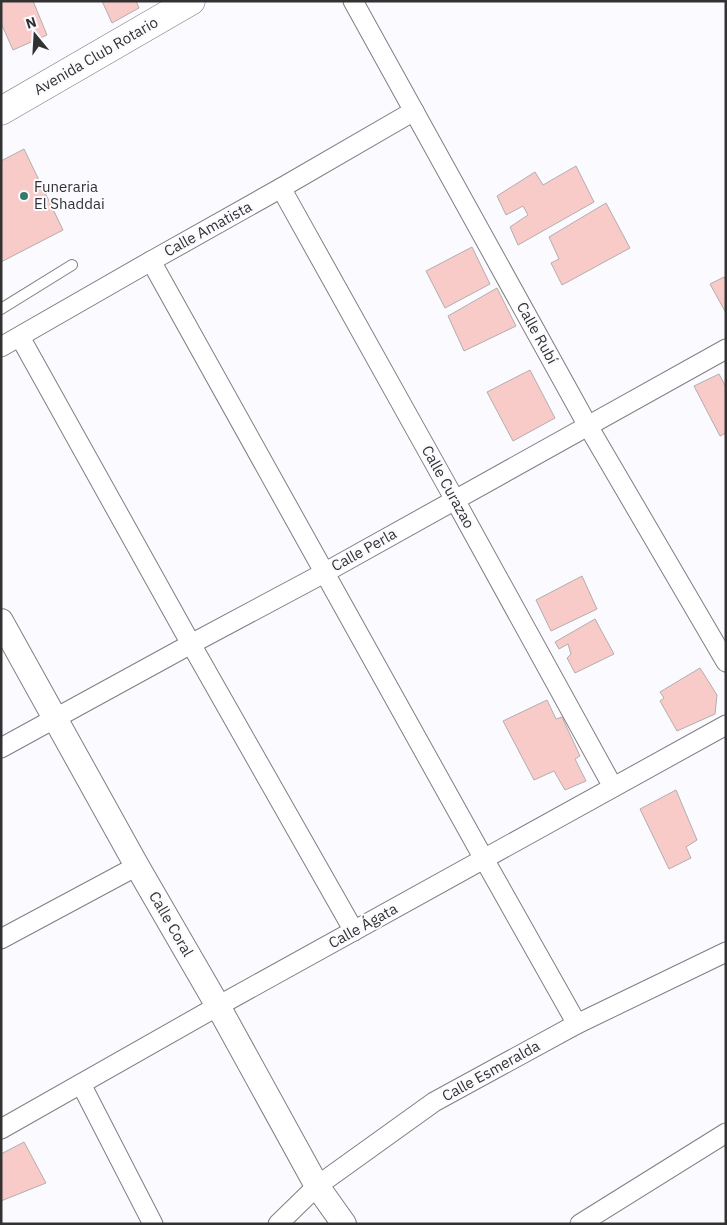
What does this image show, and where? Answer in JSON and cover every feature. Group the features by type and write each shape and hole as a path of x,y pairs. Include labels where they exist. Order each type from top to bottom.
{"main road":[{"name":"Avenida Club Rotario","path":"1,110 191,1"}],"street":[{"name":"Calle Rubí","path":"353,1 588,426 726,662"},
{"name":"Calle Amatista","path":"1,347 414,111"},
{"name":"Calle Curazao","path":"281,188 613,787"},
{"path":"151,261 577,1024"},
{"path":"20,337 354,931"},
{"name":"Calle Perla","path":"1,748 324,573 725,350"},
{"name":"Calle Coral","path":"1,622 137,866 218,1006 317,1186 344,1224"},
{"name":"Calle Ágata","path":"1,1129 218,1006 726,725"},
{"path":"1,939 137,866"},
{"name":"Calle Esmeralda","path":"278,1224 317,1186 434,1102 577,1024 726,952"},
{"path":"81,1084 153,1224"},
{"path":"580,1224 726,1133"}],"lane":[{"path":"1,309 72,265"}],"building":[{"path":"1,1 33,1 47,35 13,50 1,23"},
{"path":"102,1 136,1 139,8 112,23"},
{"name":"Funeraria El Shaddai","path":"24,149 63,230 1,262 1,161"},
{"path":"576,166 594,202 518,245 510,227 528,215 523,206 506,215 497,196 535,172 543,185"},
{"path":"606,203 630,248 562,285 551,263 559,259 549,237"},
{"path":"472,247 490,284 445,308 426,271"},
{"path":"724,277 726,280 726,313 710,284"},
{"path":"497,288 516,326 464,351 448,316"},
{"path":"530,370 555,418 513,441 487,392"},
{"path":"719,374 726,387 726,433 720,436 694,386"},
{"path":"582,576 597,609 551,631 536,600"},
{"path":"595,619 614,654 575,673 567,658 571,654 568,644 559,649 555,642"},
{"path":"700,668 717,695 715,714 677,731 660,701 664,698 660,692"},
{"path":"547,700 556,719 562,717 580,756 575,759 586,781 565,790 554,771 534,780 503,721"},
{"path":"676,790 697,840 686,847 691,858 669,869 640,809"},
{"path":"24,1142 46,1183 1,1201 1,1154"}],"place":[{"name":"Funeraria El Shaddai","path":"24,196"}]}
